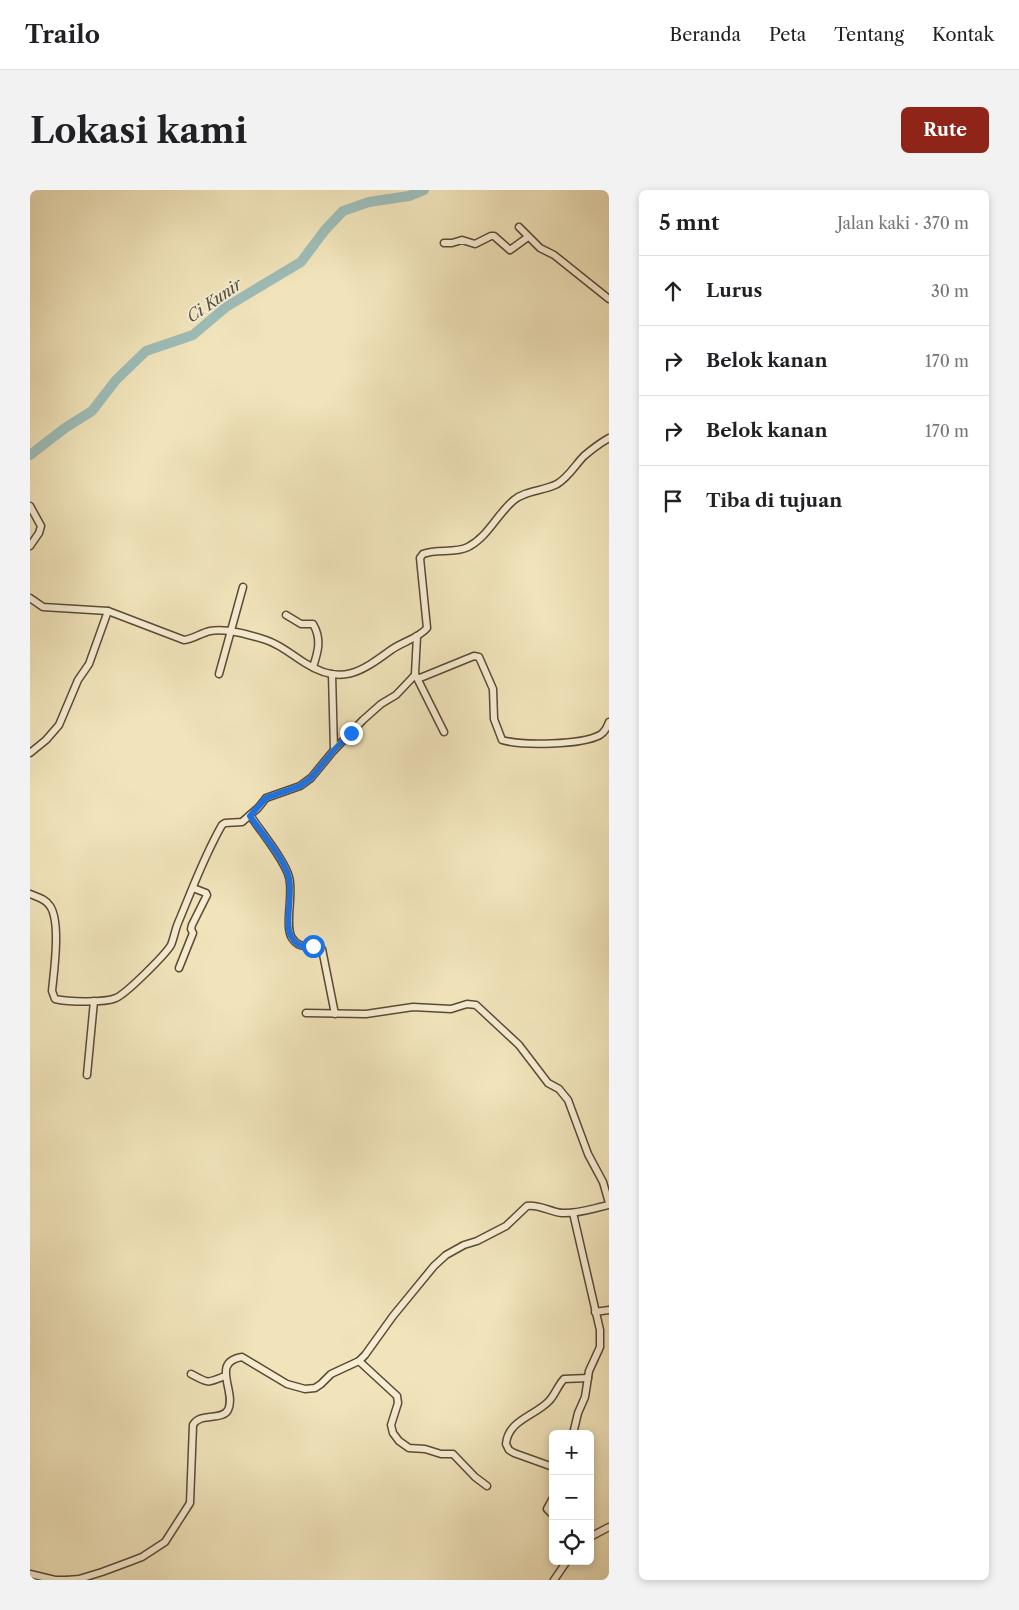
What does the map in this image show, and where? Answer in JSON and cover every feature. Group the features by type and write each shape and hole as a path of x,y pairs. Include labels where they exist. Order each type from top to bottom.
{"street":[{"path":"519,228 540,248 554,255 609,299"},
{"path":"444,243 462,240 475,244 494,236 510,250 528,236"},
{"path":"30,598 44,608 108,611 184,640 211,631 230,632 265,640 280,646 313,667 332,674 340,676 355,673 373,664 402,642 424,631 427,624 420,558 423,554 461,550 474,543 516,498 556,484 567,476 584,457 609,438"},
{"path":"30,506 41,526 39,533 30,546"},
{"path":"219,674 243,587"},
{"path":"30,753 46,740 59,725 78,680 89,664 108,611"},
{"path":"286,615 301,624 313,624 317,629 319,642 313,667"},
{"path":"417,636 416,677 444,732"},
{"path":"30,894 45,900 50,906 56,922 52,991 55,999 65,1001 112,1000 122,995 171,944 211,845 222,825 242,822 266,798 300,786 311,778 334,750 363,720 416,677 420,678 478,656 493,689 495,724 500,738 506,741 530,744 580,741 600,734 606,729 609,722"},
{"path":"332,674 334,750"},
{"path":"250,816 284,865 290,880 288,928 291,937 298,945 322,948 335,1014"},
{"path":"179,968 193,933 192,925 207,895 193,888"},
{"path":"87,1076 94,1001"},
{"path":"30,1574 55,1580 87,1576 142,1557 165,1542 188,1507 191,1499 193,1425 199,1418 223,1414 228,1410 230,1392 225,1376 226,1367 230,1361 242,1357 287,1384 304,1389 315,1388 331,1374 359,1361 365,1355 393,1316 434,1266 450,1252 506,1226 527,1206 535,1206 552,1212 573,1213 609,1204 602,1182 588,1154 568,1100 559,1089 548,1083 519,1045 476,1006 464,1004 451,1009 413,1007 366,1014 306,1013"},
{"path":"573,1213 600,1330 600,1347 589,1371 586,1397 578,1413 573,1430"},
{"path":"595,1312 609,1310"},
{"path":"359,1361 397,1396 398,1403 391,1425 393,1433 399,1441 409,1448 425,1449 441,1454 450,1453 487,1486"},
{"path":"191,1374 205,1382 225,1376"},
{"path":"549,1466 511,1452 506,1444 508,1435 517,1424 548,1402 564,1379 588,1378"},
{"path":"594,1535 609,1527"},
{"path":"554,1580 564,1565"}],"waterway":[{"name":"Ci Kunir","path":"30,455 65,428 92,411 116,380 146,351 193,335 226,307 301,262 325,230 343,211 369,202 409,196 424,190"}],"route":[{"path":"313,946 298,945 291,937 288,928 290,880 287,871 250,816 266,798 300,786 311,778 351,733"}]}
